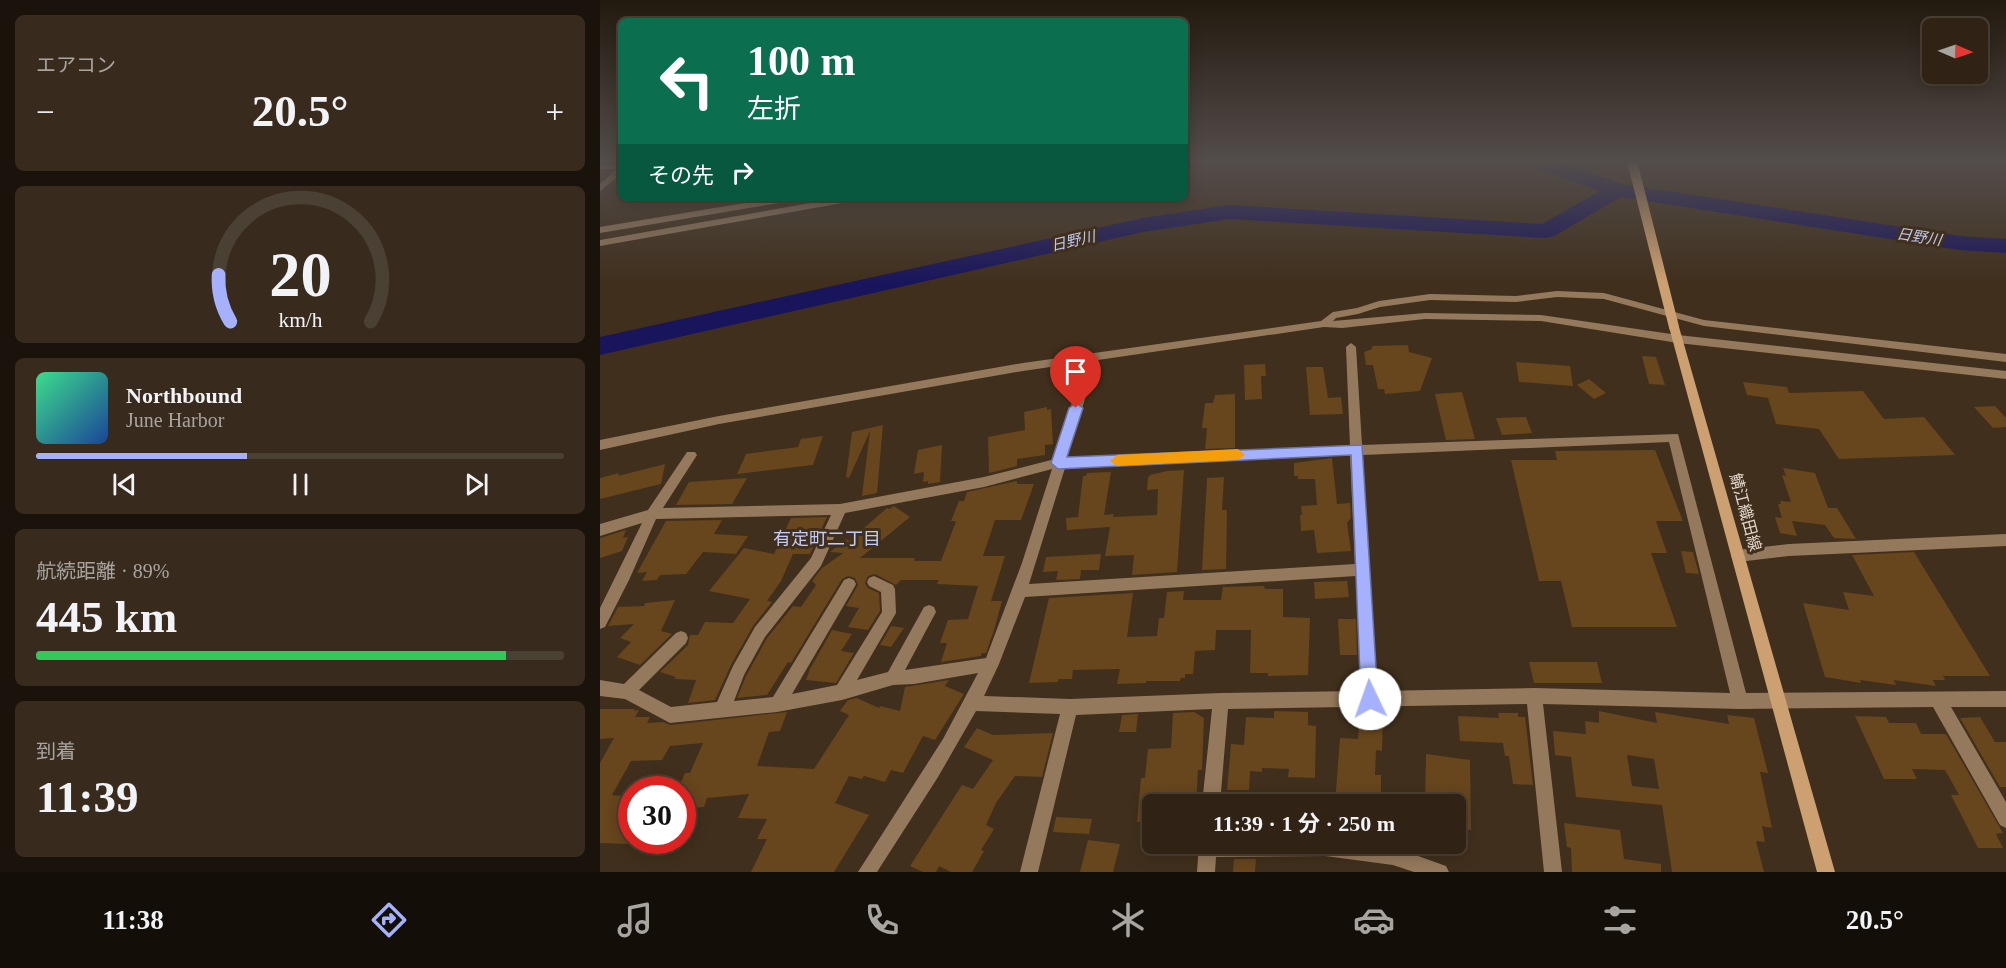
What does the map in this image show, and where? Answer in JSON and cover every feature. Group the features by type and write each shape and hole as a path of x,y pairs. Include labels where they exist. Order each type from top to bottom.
{"main road":[{"name":"鯖江織田線","path":"1642,202 1676,333 1826,872"}],"street":[{"path":"600,230 768,202"},
{"path":"600,243 833,202"},
{"path":"1324,324 1333,315 1358,311 1379,304 1431,297 1516,299 1557,294 1590,295 1604,296 1704,323 2006,358"},
{"path":"600,445 719,420 1012,369 1324,324 1342,325 1425,316 1468,315 1565,320 2006,375"},
{"path":"1351,347 1370,699"},
{"path":"867,872 972,703 991,664 1019,591 1082,389"},
{"path":"600,530 652,514 840,509 984,482 1058,463 1674,437 1740,701"},
{"path":"600,622 652,514 691,455"},
{"path":"722,710 738,671 760,632 816,562 840,509"},
{"path":"1738,556 1789,550 2006,540"},
{"path":"1019,591 1363,570"},
{"path":"842,692 889,613 888,589 874,582"},
{"path":"777,704 849,584"},
{"path":"893,678 929,612"},
{"path":"627,692 681,638"},
{"path":"600,688 627,692 670,715 777,704 842,692 893,678 914,677 991,664"},
{"path":"1534,696 1553,872"},
{"path":"972,703 1070,707 1221,701 1534,696 1740,701 2006,699"},
{"path":"1938,700 2006,819"},
{"path":"1212,794 1221,701"},
{"path":"1029,872 1070,707"},
{"path":"1206,872 1207,854"},
{"path":"1378,854 1393,856 1440,872"}],"building":[{"path":"1408,345 1409,352 1432,358 1420,391 1385,394 1384,389 1378,389 1373,365 1366,365 1364,352 1372,349 1372,346"},
{"path":"1642,356 1656,357 1665,385 1649,384"},
{"path":"1516,362 1570,366 1573,386 1519,382"},
{"path":"1265,364 1266,376 1261,376 1262,399 1245,400 1244,365"},
{"path":"1306,367 1323,367 1328,398 1341,397 1343,414 1310,415"},
{"path":"1589,379 1606,393 1594,399 1577,385"},
{"path":"1743,382 1787,387 1789,393 1863,391 1884,419 1924,417 1955,455 1839,459 1819,429 1776,424 1768,398 1747,395"},
{"path":"1462,392 1475,439 1446,440 1435,394"},
{"path":"1235,394 1235,448 1205,449 1207,428 1202,428 1205,403 1213,403 1215,395"},
{"path":"1995,406 2006,418 2006,427 1993,428 1974,407"},
{"path":"1047,407 1047,410 1051,409 1053,444 1045,445 1045,455 1017,459 1017,466 989,473 988,437 1025,430 1024,412"},
{"path":"1526,417 1532,433 1502,435 1496,418"},
{"path":"883,425 877,493 862,496 870,431 849,478 846,477 852,432"},
{"path":"823,436 813,465 737,474 746,454 798,447 801,439"},
{"path":"942,445 940,482 928,484 928,481 923,482 924,472 914,474 918,450"},
{"path":"1655,450 1683,521 1656,521 1667,553 1651,553 1677,627 1572,627 1561,581 1539,581 1511,460 1557,460 1555,451"},
{"path":"1332,458 1337,504 1350,503 1351,518 1347,523 1351,551 1317,553 1314,530 1301,531 1300,515 1302,515 1301,506 1317,505 1315,479 1298,479 1298,476 1294,476 1294,463"},
{"path":"665,464 661,484 600,499 600,478 619,473 618,476"},
{"path":"1783,468 1815,473 1828,508 1837,508 1856,539 1834,538 1825,525 1792,521 1797,536 1780,533 1775,517 1782,518 1778,504 1781,504 1780,501 1791,502 1782,475 1786,476"},
{"path":"1184,470 1177,572 1132,575 1134,555 1105,556 1110,527 1067,530 1066,518 1078,517 1083,476 1087,473 1111,472 1104,515 1114,514 1113,517 1157,515 1158,489 1147,490 1148,478 1150,475 1167,471"},
{"path":"1224,477 1222,510 1227,510 1226,569 1202,570 1207,478"},
{"path":"747,478 732,504 676,505 689,482"},
{"path":"1017,481 1017,484 1034,484 1021,520 995,520 983,556 1005,556 991,601 1002,601 986,653 982,653 981,656 941,662 947,643 940,643 948,620 968,619 978,586 937,584 939,580 901,580 896,585 875,574 868,576 865,583 868,588 879,593 880,611 868,630 848,627 859,608 846,606 858,585 855,578 848,576 842,579 791,663 788,662 767,695 737,698 767,638 793,606 801,607 816,585 812,581 822,568 843,553 830,552 846,539 849,541 887,508 894,506 910,517 860,558 915,558 914,561 941,561 956,521 951,521 959,501 964,501 967,492"},
{"path":"827,517 810,554 793,554 781,581 767,601 772,602 753,626 715,700 688,703 696,680 674,679 676,677 660,672 688,645 690,635 698,635 705,622 733,623 750,599 709,591 744,548 774,554 791,518"},
{"path":"722,520 714,534 748,536 736,554 703,552 686,574 660,575 657,580 642,581 647,572 637,573 666,521"},
{"path":"626,530 623,538 628,537 622,551 600,558 600,538"},
{"path":"1681,551 1693,552 1699,574 1686,573"},
{"path":"1914,552 1990,676 1943,676 1945,680 1933,680 1936,686 1894,680 1896,685 1860,680 1861,683 1825,677 1803,603 1849,610 1843,592 1874,596 1852,555"},
{"path":"1101,554 1099,570 1081,570 1080,579 1056,580 1058,571 1043,572 1046,557"},
{"path":"1347,581 1349,597 1315,599 1314,582"},
{"path":"1264,586 1265,589 1283,589 1283,617 1310,618 1308,675 1268,676 1268,673 1250,673 1251,630 1216,630 1215,650 1195,651 1193,674 1185,674 1185,678 1181,678 1180,681 1117,684 1120,669 1073,670 1072,679 1029,683 1049,598 1133,593 1127,637 1157,636 1159,618 1164,618 1167,592 1184,591 1183,600 1221,600 1223,587"},
{"path":"675,600 661,631 672,634 640,665 617,657 631,642 620,638 634,624 608,626 618,607 644,606 645,603"},
{"path":"1338,619 1356,619 1357,655 1340,655"},
{"path":"891,626 904,628 891,647 880,645"},
{"path":"832,630 852,634 841,651 854,653 836,683 806,680 810,669"},
{"path":"1529,662 1597,662 1602,683 1534,683"},
{"path":"949,680 945,686 964,694 935,740 923,736 903,773 891,770 885,782 864,776 862,779 849,776 835,803 869,815 834,872 751,872 767,839 757,839 767,819 738,818 749,794 707,798 704,807 696,808 696,776 684,776 685,773 690,773 703,743 670,746 662,760 631,761 623,776 618,776 618,784 612,795 618,796 618,844 600,843 600,763 614,738 600,739 600,709 635,709 634,711 639,710 635,717 650,717 647,723 664,722 670,725 787,712 780,731 769,732 757,766 814,769 849,715 840,711 848,700 857,698 879,708 880,706 900,711 905,687"},
{"path":"1274,711 1308,712 1308,725 1316,726 1315,778 1288,777 1289,769 1262,768 1262,772 1250,771 1249,790 1227,790 1231,744 1244,745 1246,717 1274,718"},
{"path":"1599,711 1657,723 1655,712 1729,724 1727,715 1754,718 1768,773 1760,772 1772,828 1762,826 1765,842 1756,841 1764,872 1672,872 1662,805 1576,797 1571,757 1555,755 1553,731 1586,734 1585,721 1599,723","holes":["1627,755 1654,759 1659,789 1632,786"]},
{"path":"1194,712 1204,718 1202,770 1198,770 1197,794 1142,794 1142,822 1137,822 1141,778 1145,778 1148,749 1171,748 1173,713"},
{"path":"1360,712 1383,714 1382,751 1376,750 1375,775 1381,775 1381,794 1336,794 1340,738 1358,739"},
{"path":"1498,713 1518,713 1518,717 1525,717 1533,785 1513,784 1509,756 1505,756 1503,743 1460,741 1458,716 1499,718"},
{"path":"1138,714 1136,732 1119,732 1122,715"},
{"path":"1855,716 1886,717 1889,723 1916,723 1921,734 1946,734 2003,833 1996,834 2003,848 1978,848 1951,795 1959,795 1945,770 1912,769 1917,779 1884,779"},
{"path":"1980,717 1995,742 2006,742 2006,787 2000,787 1960,718"},
{"path":"977,728 993,735 1053,733 1042,777 1015,776 996,803 986,825 994,829 981,850 984,851 972,872 951,872 939,866 936,872 923,872 910,866 962,785 973,789 993,760 964,747"},
{"path":"1426,754 1470,760 1471,830 1466,829 1466,794 1425,794"},
{"path":"1056,817 1092,819 1089,834 1053,832"},
{"path":"1564,823 1620,830 1624,859 1661,864 1661,872 1572,872 1571,848 1567,847"},
{"path":"1088,840 1120,844 1113,872 1080,872"},
{"path":"1234,859 1256,859 1255,872 1233,872"}],"waterway":[{"name":"日野川","path":"600,346 1143,225 1229,212 1546,231 1597,202"},
{"name":"日野川","path":"1693,202 1960,243 2006,246"}],"slow traffic":[{"path":"1117,461 1238,455"}],"district":[{"name":"有定町二丁目","path":"827,539"}],"route":[{"path":"1076,408 1058,463 1357,449 1370,699"}]}
